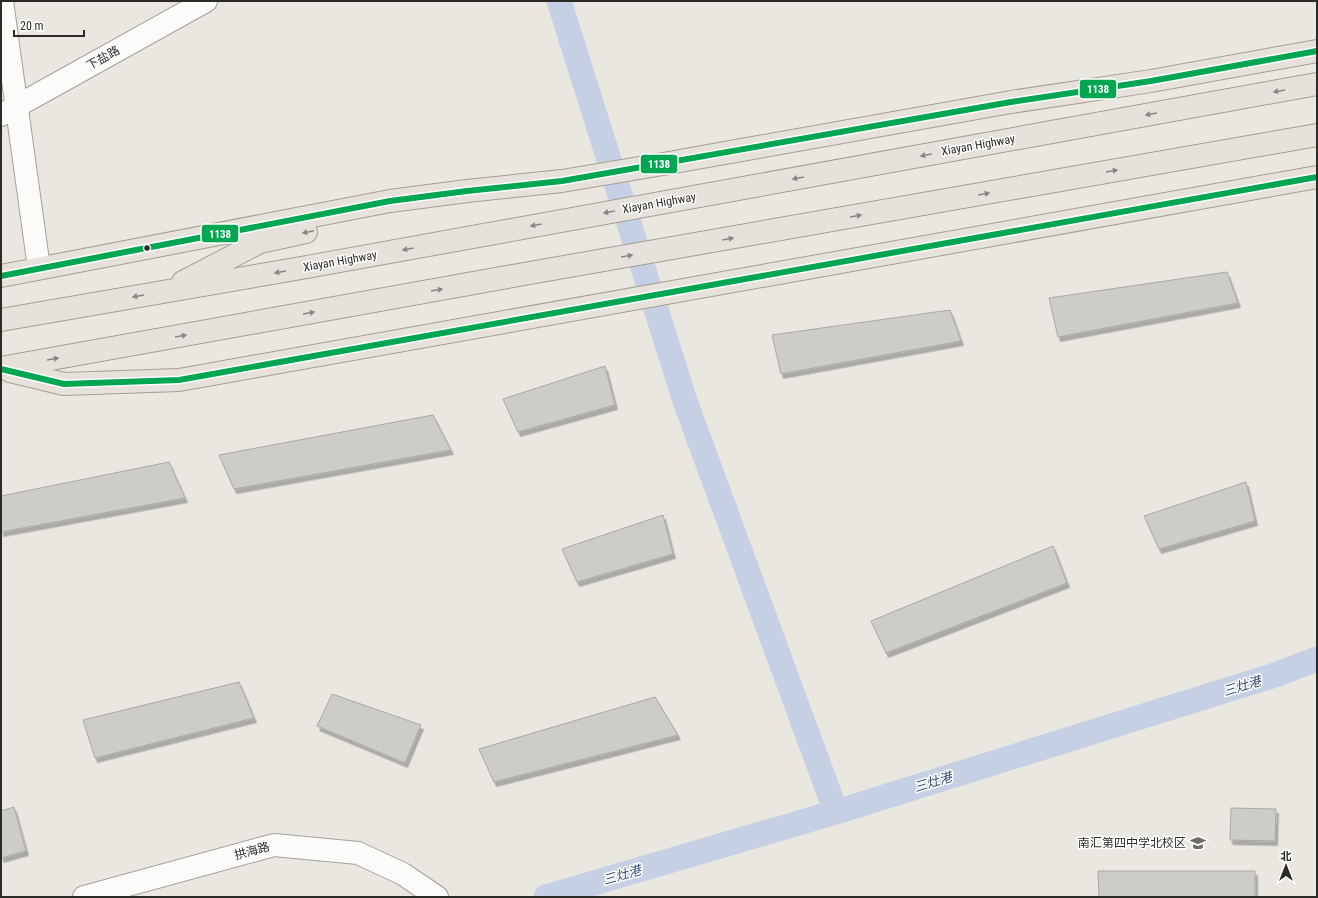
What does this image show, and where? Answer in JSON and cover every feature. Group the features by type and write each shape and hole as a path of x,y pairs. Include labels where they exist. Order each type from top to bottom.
{"main road":[{"path":"1,276 390,201 562,181 1011,102 1151,81 1317,51"},
{"name":"Xiayan Highway","path":"1,320 1317,84"},
{"path":"1,369 588,263 1317,135"},
{"path":"1,369 64,384 179,380 1317,177"},
{"path":"162,292 260,242 409,210 468,191"}],"street":[{"path":"2,1 9,110 39,268"},
{"name":"下盐路","path":"9,110 206,1"},
{"name":"拱海路","path":"84,897 274,845 358,853 403,874 437,897"}],"building":[{"path":"1227,272 1238,303 1058,337 1049,298"},
{"path":"950,310 961,341 781,374 772,335"},
{"path":"605,366 615,405 518,432 503,399"},
{"path":"433,415 451,450 234,489 219,455"},
{"path":"169,462 185,498 1,532 1,496"},
{"path":"1246,482 1255,521 1159,549 1144,516"},
{"path":"663,515 673,554 577,582 562,549"},
{"path":"1053,546 1067,583 886,653 871,621"},
{"path":"239,682 254,718 95,758 83,720"},
{"path":"332,694 421,725 405,763 317,726"},
{"path":"655,697 678,735 494,782 479,749"},
{"path":"14,807 26,851 1,858 1,811"},
{"path":"1231,808 1276,809 1275,841 1230,840"},
{"path":"1098,871 1255,871 1255,897 1099,897"}],"waterway":[{"path":"559,1 685,401 836,812"},
{"name":"三灶港","path":"546,897 836,812 1272,676 1317,659"}],"transit line":[{"name":"1138","path":"1,276 390,201 562,181 1011,102 1151,81 1317,51"},
{"name":"1138","path":"1,369 64,384 179,380 1317,177"}],"place":[{"name":"南汇第四中学北校区","path":"1198,843"}]}
